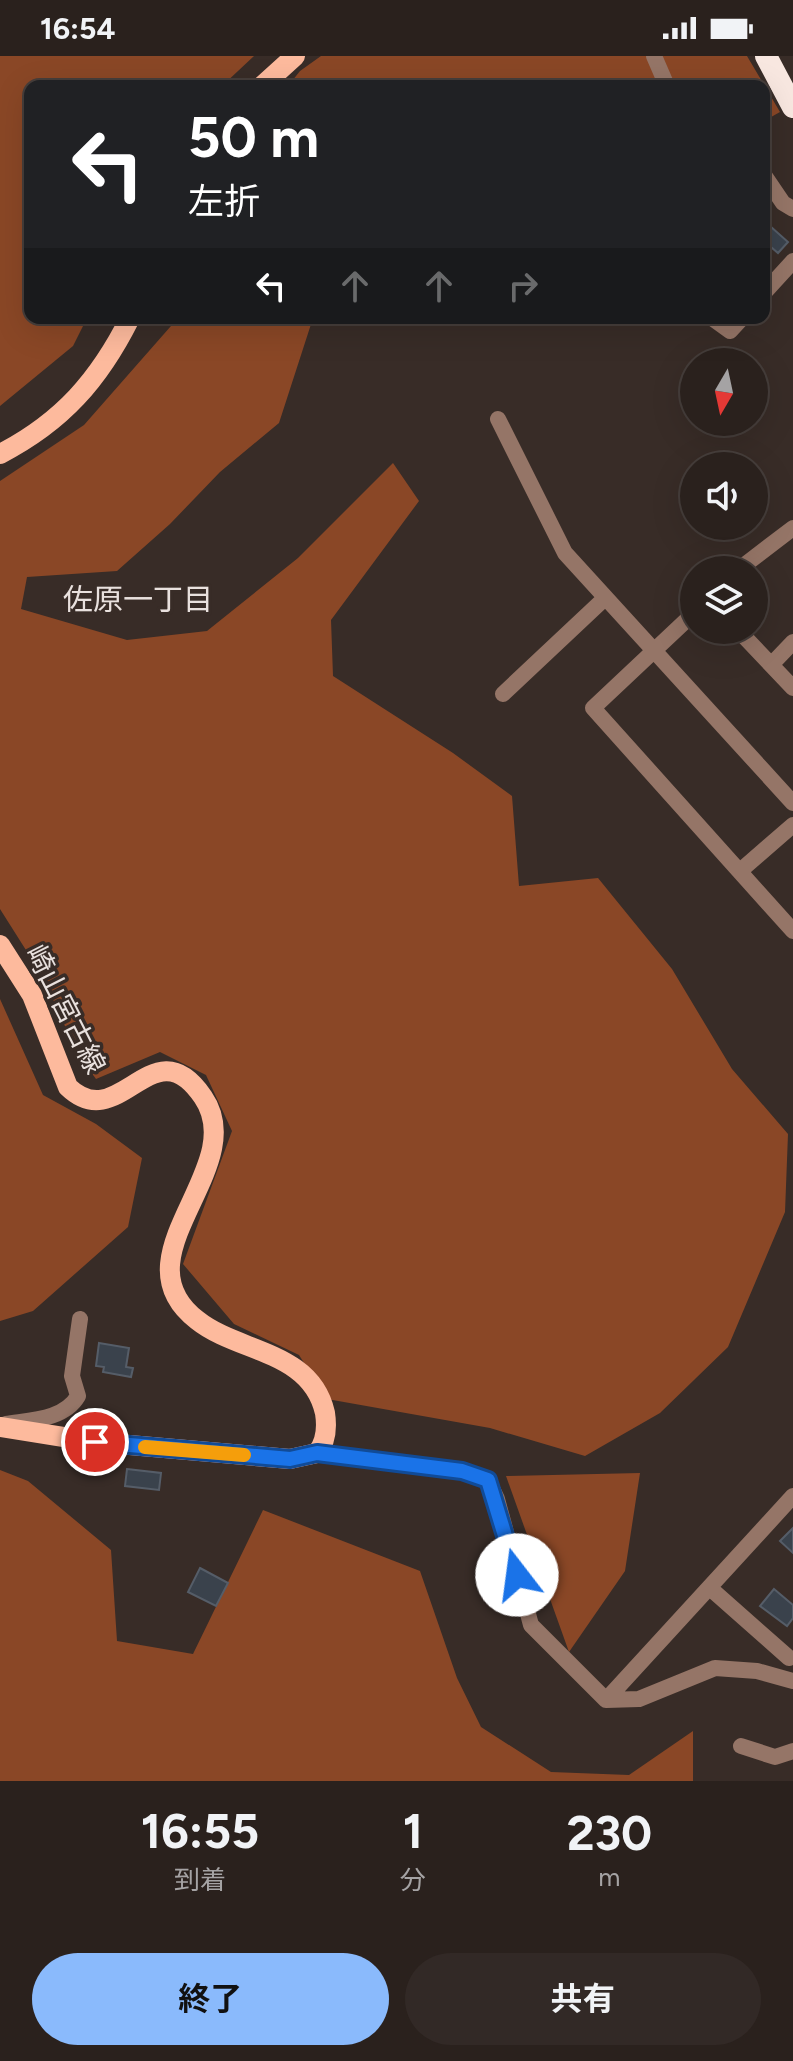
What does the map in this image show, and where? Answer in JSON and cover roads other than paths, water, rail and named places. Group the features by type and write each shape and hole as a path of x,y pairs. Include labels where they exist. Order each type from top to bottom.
{"highway":[{"path":"766,56 793,107"}],"main road":[{"path":"269,80 295,56"},
{"path":"0,454 38,435 78,398 113,354 127,324"},
{"name":"崎山宮古線","path":"0,945 32,995 68,1087 77,1095 90,1101 105,1101 161,1070 178,1072 204,1098 212,1113 215,1136 169,1263 170,1290 185,1311 215,1333 279,1357 311,1384 326,1421 317,1453"},
{"path":"0,1426 95,1442 274,1458 317,1453"}],"street":[{"path":"654,56 664,80"},
{"path":"770,184 783,203 793,209"},
{"path":"770,286 793,261"},
{"path":"720,324 730,331 736,324"},
{"path":"498,419 556,540 604,599 793,803"},
{"path":"756,556 793,528"},
{"path":"503,694 604,599"},
{"path":"680,626 593,708 793,931"},
{"path":"771,665 793,642"},
{"path":"751,644 793,688"},
{"path":"740,871 793,825"},
{"path":"0,1426 50,1417 73,1405 78,1396 72,1376 80,1319"},
{"path":"317,1453 462,1471 488,1480 497,1499 531,1625 606,1700 639,1699 715,1668 793,1681"},
{"path":"606,1700 793,1496"},
{"path":"711,1589 791,1656 774,1676"},
{"path":"741,1746 775,1757 793,1751"}],"district":[{"name":"佐原一丁目","path":"138,599"}]}
